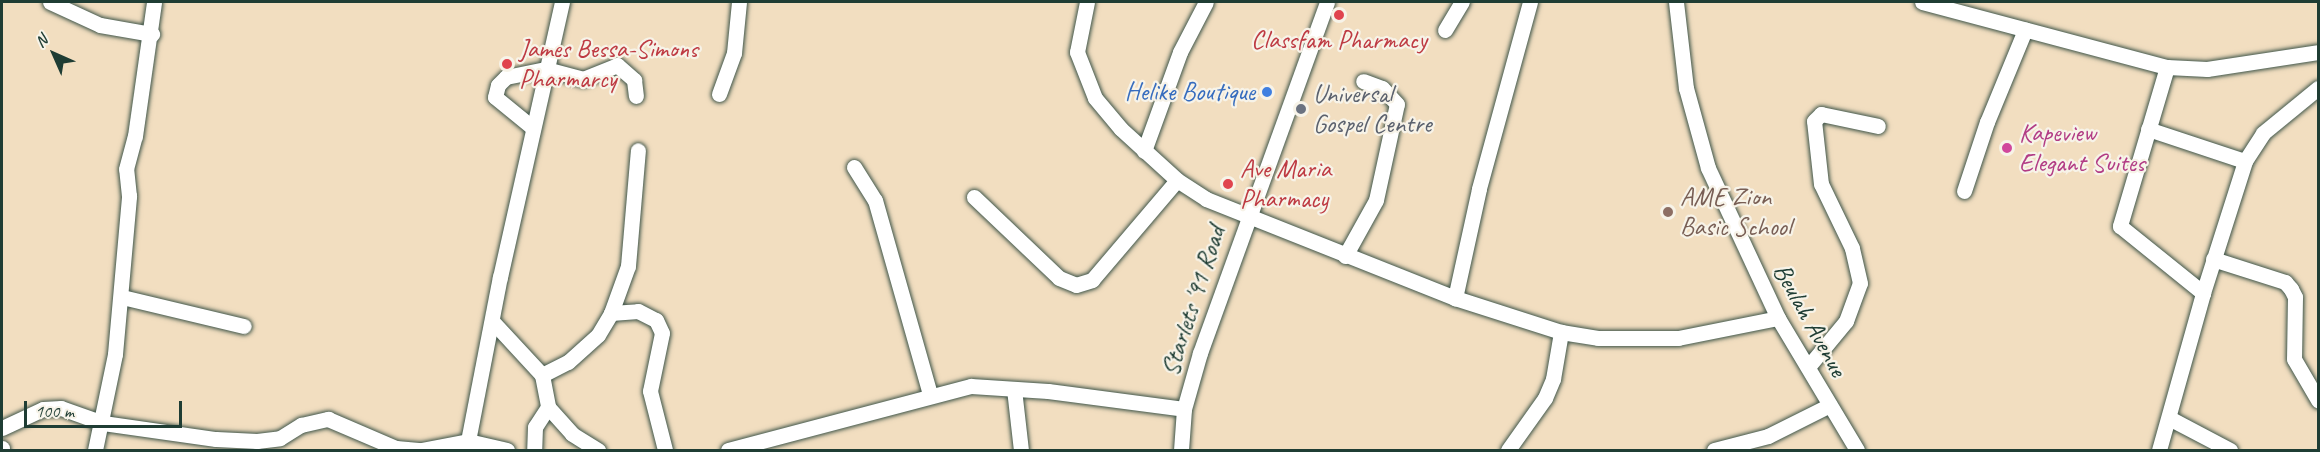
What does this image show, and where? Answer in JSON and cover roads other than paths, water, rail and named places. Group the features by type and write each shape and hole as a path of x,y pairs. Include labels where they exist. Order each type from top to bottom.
{"street":[{"path":"50,2 100,25 152,34"},
{"path":"95,450 103,423 122,297 129,196 126,170 152,34 154,2"},
{"path":"467,446 533,128 562,2"},
{"path":"719,94 734,53 739,2"},
{"path":"1087,2 1077,52 1095,98 1144,151 1177,180 1206,199 1455,298 1561,332 1598,338 1670,338 1778,318"},
{"path":"1144,151 1180,52 1206,2"},
{"name":"Starlets '91 Road","path":"1181,450 1184,409 1247,214 1327,2"},
{"path":"1445,30 1462,2"},
{"path":"1455,298 1479,189 1530,2"},
{"name":"Beulah Avenue","path":"1676,2 1686,88 1708,168 1778,318 1857,450"},
{"path":"1922,2 2167,67 2207,69 2319,52"},
{"path":"1965,190 1987,122 2025,30"},
{"path":"533,128 502,106 495,97 498,85 515,74 546,69 583,80 617,66 634,80 636,96"},
{"path":"2167,67 2120,226 2203,292"},
{"path":"1345,255 1376,200 1397,104 1383,88 1363,81"},
{"path":"2159,450 2203,292 2245,161 2263,133 2319,87"},
{"path":"1808,368 1846,321 1860,283 1852,248 1821,184 1814,121 1821,114 1878,126"},
{"path":"2148,129 2245,161"},
{"path":"542,375 568,362 598,335 611,313 628,266 638,150"},
{"path":"854,168 875,200 930,395"},
{"path":"974,197 1059,278 1076,285 1092,280 1177,180"},
{"path":"2213,259 2285,282 2291,289 2295,297 2294,359 2319,400"},
{"path":"122,297 244,326"},
{"path":"611,313 638,310 656,320 662,333 650,391 665,450"},
{"path":"493,322 542,375 548,407 572,434 598,450"},
{"path":"1508,450 1545,398 1553,378 1561,332"},
{"path":"728,450 970,386 1184,409"},
{"path":"1014,389 1021,450"},
{"path":"1714,450 1768,436 1830,405"},
{"path":"534,450 535,427 548,407"},
{"path":"2,428 43,409 61,408 103,423 216,439 257,441 280,438 301,425 328,419 396,448 421,450 467,446 507,450"},
{"path":"2169,418 2230,450"}],"place":[{"name":"Classfam Pharmacy","path":"1339,15"},
{"name":"James Bessa-Simons Pharmarcy","path":"507,64"},
{"name":"Helike Boutique","path":"1267,92"},
{"name":"Universal Gospel Centre","path":"1301,109"},
{"name":"Kapeview Elegant Suites","path":"2007,148"},
{"name":"Ave Maria Pharmacy","path":"1228,184"},
{"name":"AME Zion Basic School","path":"1668,212"}]}
